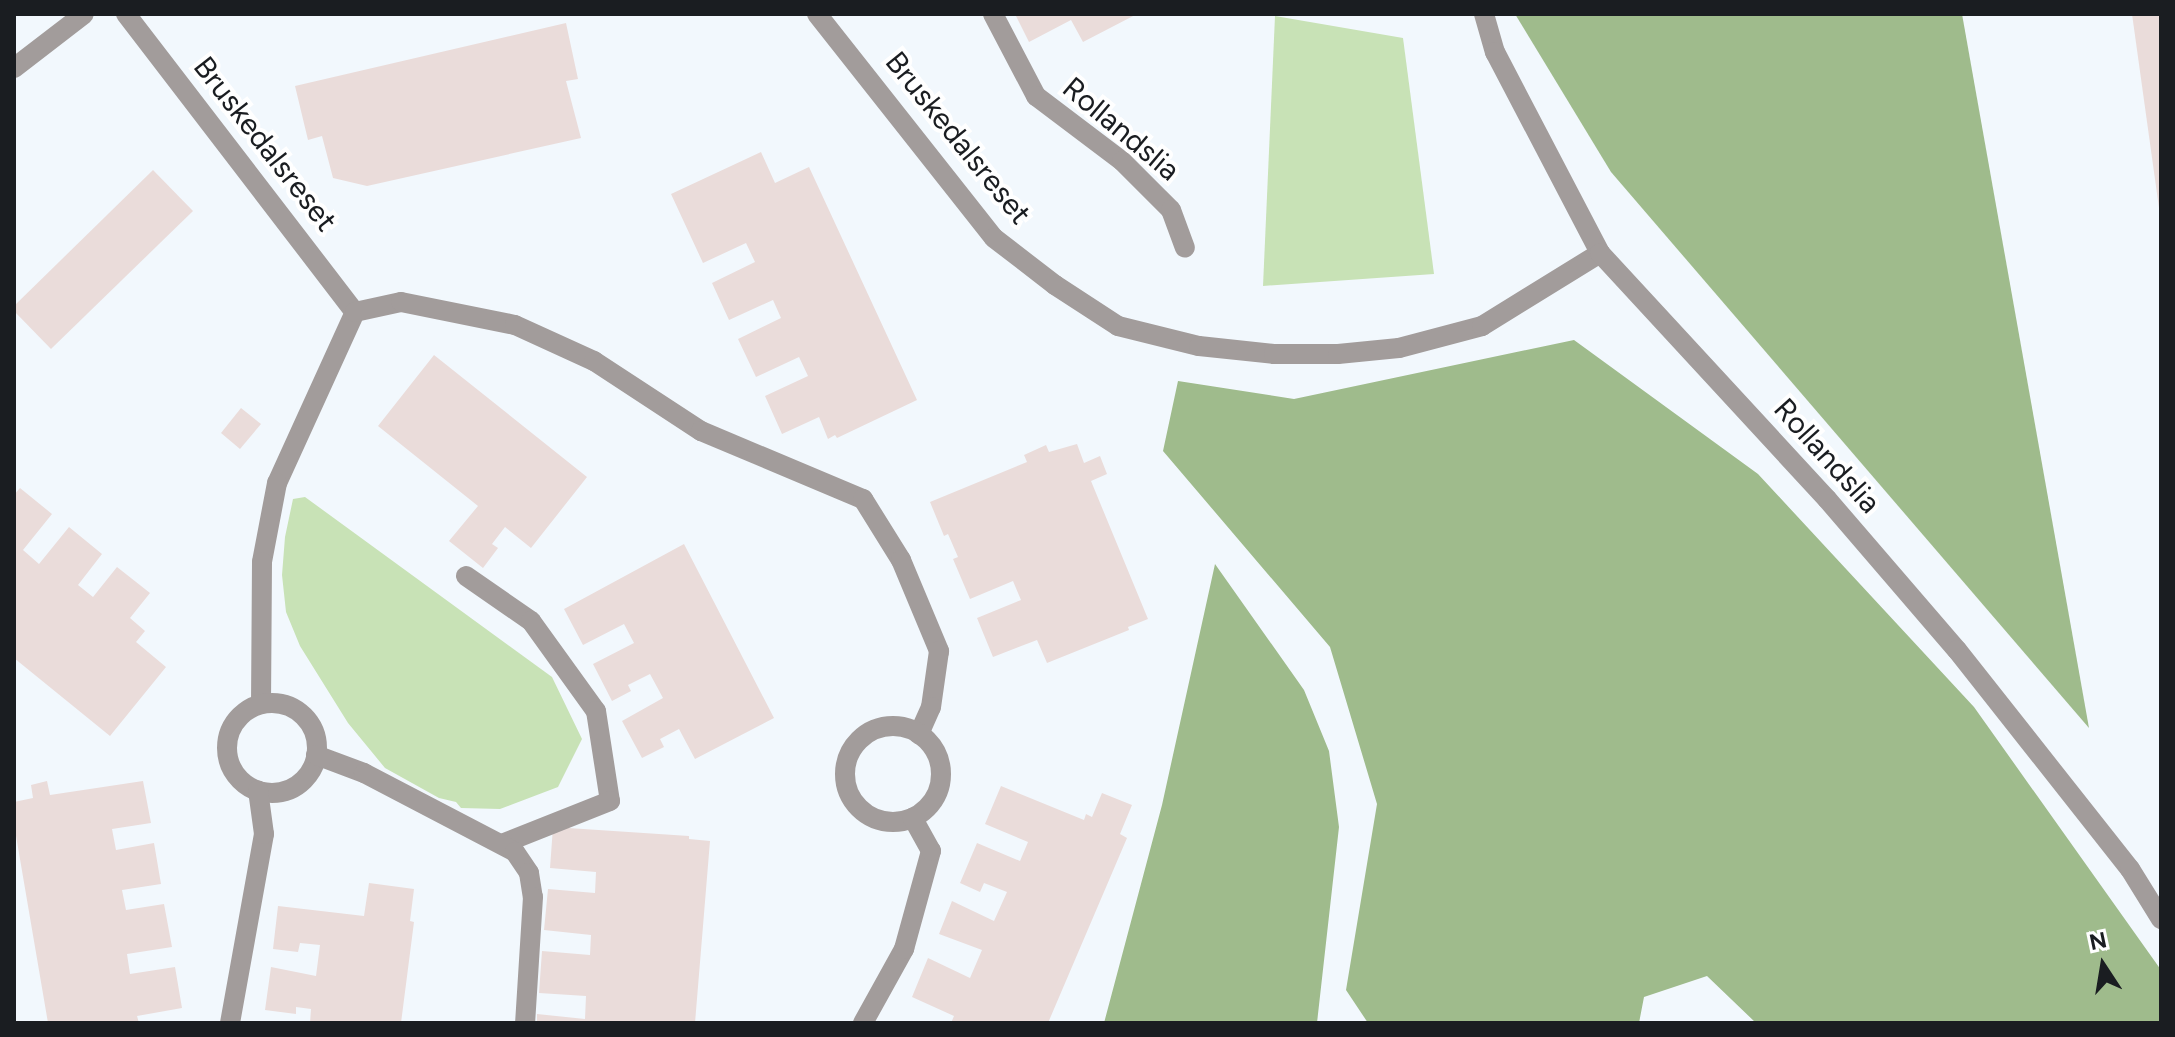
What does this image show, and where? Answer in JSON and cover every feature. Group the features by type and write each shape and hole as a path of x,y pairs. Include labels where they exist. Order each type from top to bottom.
{"street":[{"path":"14,68 84,14"},
{"name":"Bruskedalsreset","path":"126,14 355,312"},
{"name":"Bruskedalsreset","path":"817,14 840,38 994,238 1055,285 1118,326 1199,346 1274,354 1338,354 1399,348 1482,326 1600,253"},
{"name":"Rollandslia","path":"993,14 1036,96 1122,161 1171,210 1185,248"},
{"name":"Rollandslia","path":"1484,14 1495,52 1600,253 1827,499 1957,650 2130,869 2161,919"},
{"path":"261,704 262,562 277,483 355,312 401,302 515,325 594,361 701,431 863,499 901,560 939,651 931,707 919,734"},
{"path":"466,576 531,621 596,711 610,801 502,844"},
{"path":"261,704 290,706 302,714 312,727 316,755 301,781 273,793 258,790 235,773 227,746 237,720 261,704"},
{"path":"904,727 919,734 938,756 940,785 925,810 913,818 889,822 865,814 847,787 845,771 849,755 871,731 904,727"},
{"path":"316,755 364,773 515,852 529,873 533,897 525,1023"},
{"path":"230,1023 264,834 258,790"},
{"path":"863,1023 904,949 931,851 913,818"}],"green space":[{"path":"1515,14 1962,14 2089,728 1611,172"},
{"path":"1275,16 1403,38 1434,274 1263,286"},
{"path":"1574,340 1758,474 1974,707 2161,970 2161,1023 1756,1023 1707,976 1644,997 1639,1023 1368,1023 1346,990 1377,804 1330,647 1163,451 1178,381 1294,399"},
{"path":"305,497 552,677 582,739 558,787 500,809 461,808 456,802 439,798 385,768 348,723 300,646 286,612 282,575 285,537 293,499"},
{"path":"1215,564 1304,690 1329,751 1339,827 1317,1023 1104,1023 1162,805"}],"building":[{"path":"1015,14 1137,14 1083,42 1071,20 1029,42"},
{"path":"2132,14 2161,14 2161,208 2159,208"},
{"path":"566,23 578,79 566,81 581,138 367,186 333,178 322,136 308,140 295,86"},
{"path":"761,152 775,183 809,167 917,400 837,438 835,435 828,439 819,417 782,434 765,396 808,376 799,357 756,377 738,339 781,318 773,300 729,320 712,283 755,262 746,243 703,263 671,194"},
{"path":"153,170 193,211 51,349 14,311 14,306"},
{"path":"434,355 587,477 531,548 505,527 492,544 498,548 483,568 449,541 478,506 378,426"},
{"path":"241,408 261,424 240,449 221,433"},
{"path":"1077,444 1084,463 1100,456 1107,474 1091,481 1148,619 1128,627 1129,630 1047,663 1037,640 993,657 977,618 1021,600 1013,581 970,599 953,559 958,557 948,534 944,536 930,502 1027,462 1024,455 1046,445 1049,452"},
{"path":"20,488 52,514 23,550 39,564 69,527 102,554 78,585 93,597 117,567 150,593 130,618 145,631 136,642 166,667 110,736 14,658 14,495"},
{"path":"684,544 774,718 695,759 679,729 660,739 664,747 642,758 622,721 663,698 650,674 628,685 631,691 612,701 593,664 634,643 624,624 583,645 564,609"},
{"path":"47,781 50,795 143,781 151,823 112,829 116,850 154,843 161,884 122,890 126,910 164,904 172,947 127,954 130,974 175,967 182,1008 137,1016 139,1023 48,1023 14,824 14,802 33,798 31,785"},
{"path":"1001,786 1084,820 1086,814 1092,817 1102,793 1132,805 1120,834 1127,838 1048,1023 951,1023 954,1016 912,997 928,958 970,978 982,950 939,934 952,901 994,921 1007,892 984,883 980,892 960,883 977,843 1020,861 1028,842 985,824"},
{"path":"553,827 689,836 689,839 710,841 695,1023 537,1023 537,1014 585,1019 586,996 539,993 542,951 590,955 591,935 544,930 548,889 595,893 596,872 550,868"},
{"path":"369,883 414,889 410,921 414,922 401,1023 310,1023 311,1009 296,1007 296,1014 265,1010 271,967 316,976 320,945 300,943 298,952 273,949 278,906 364,916"}]}
